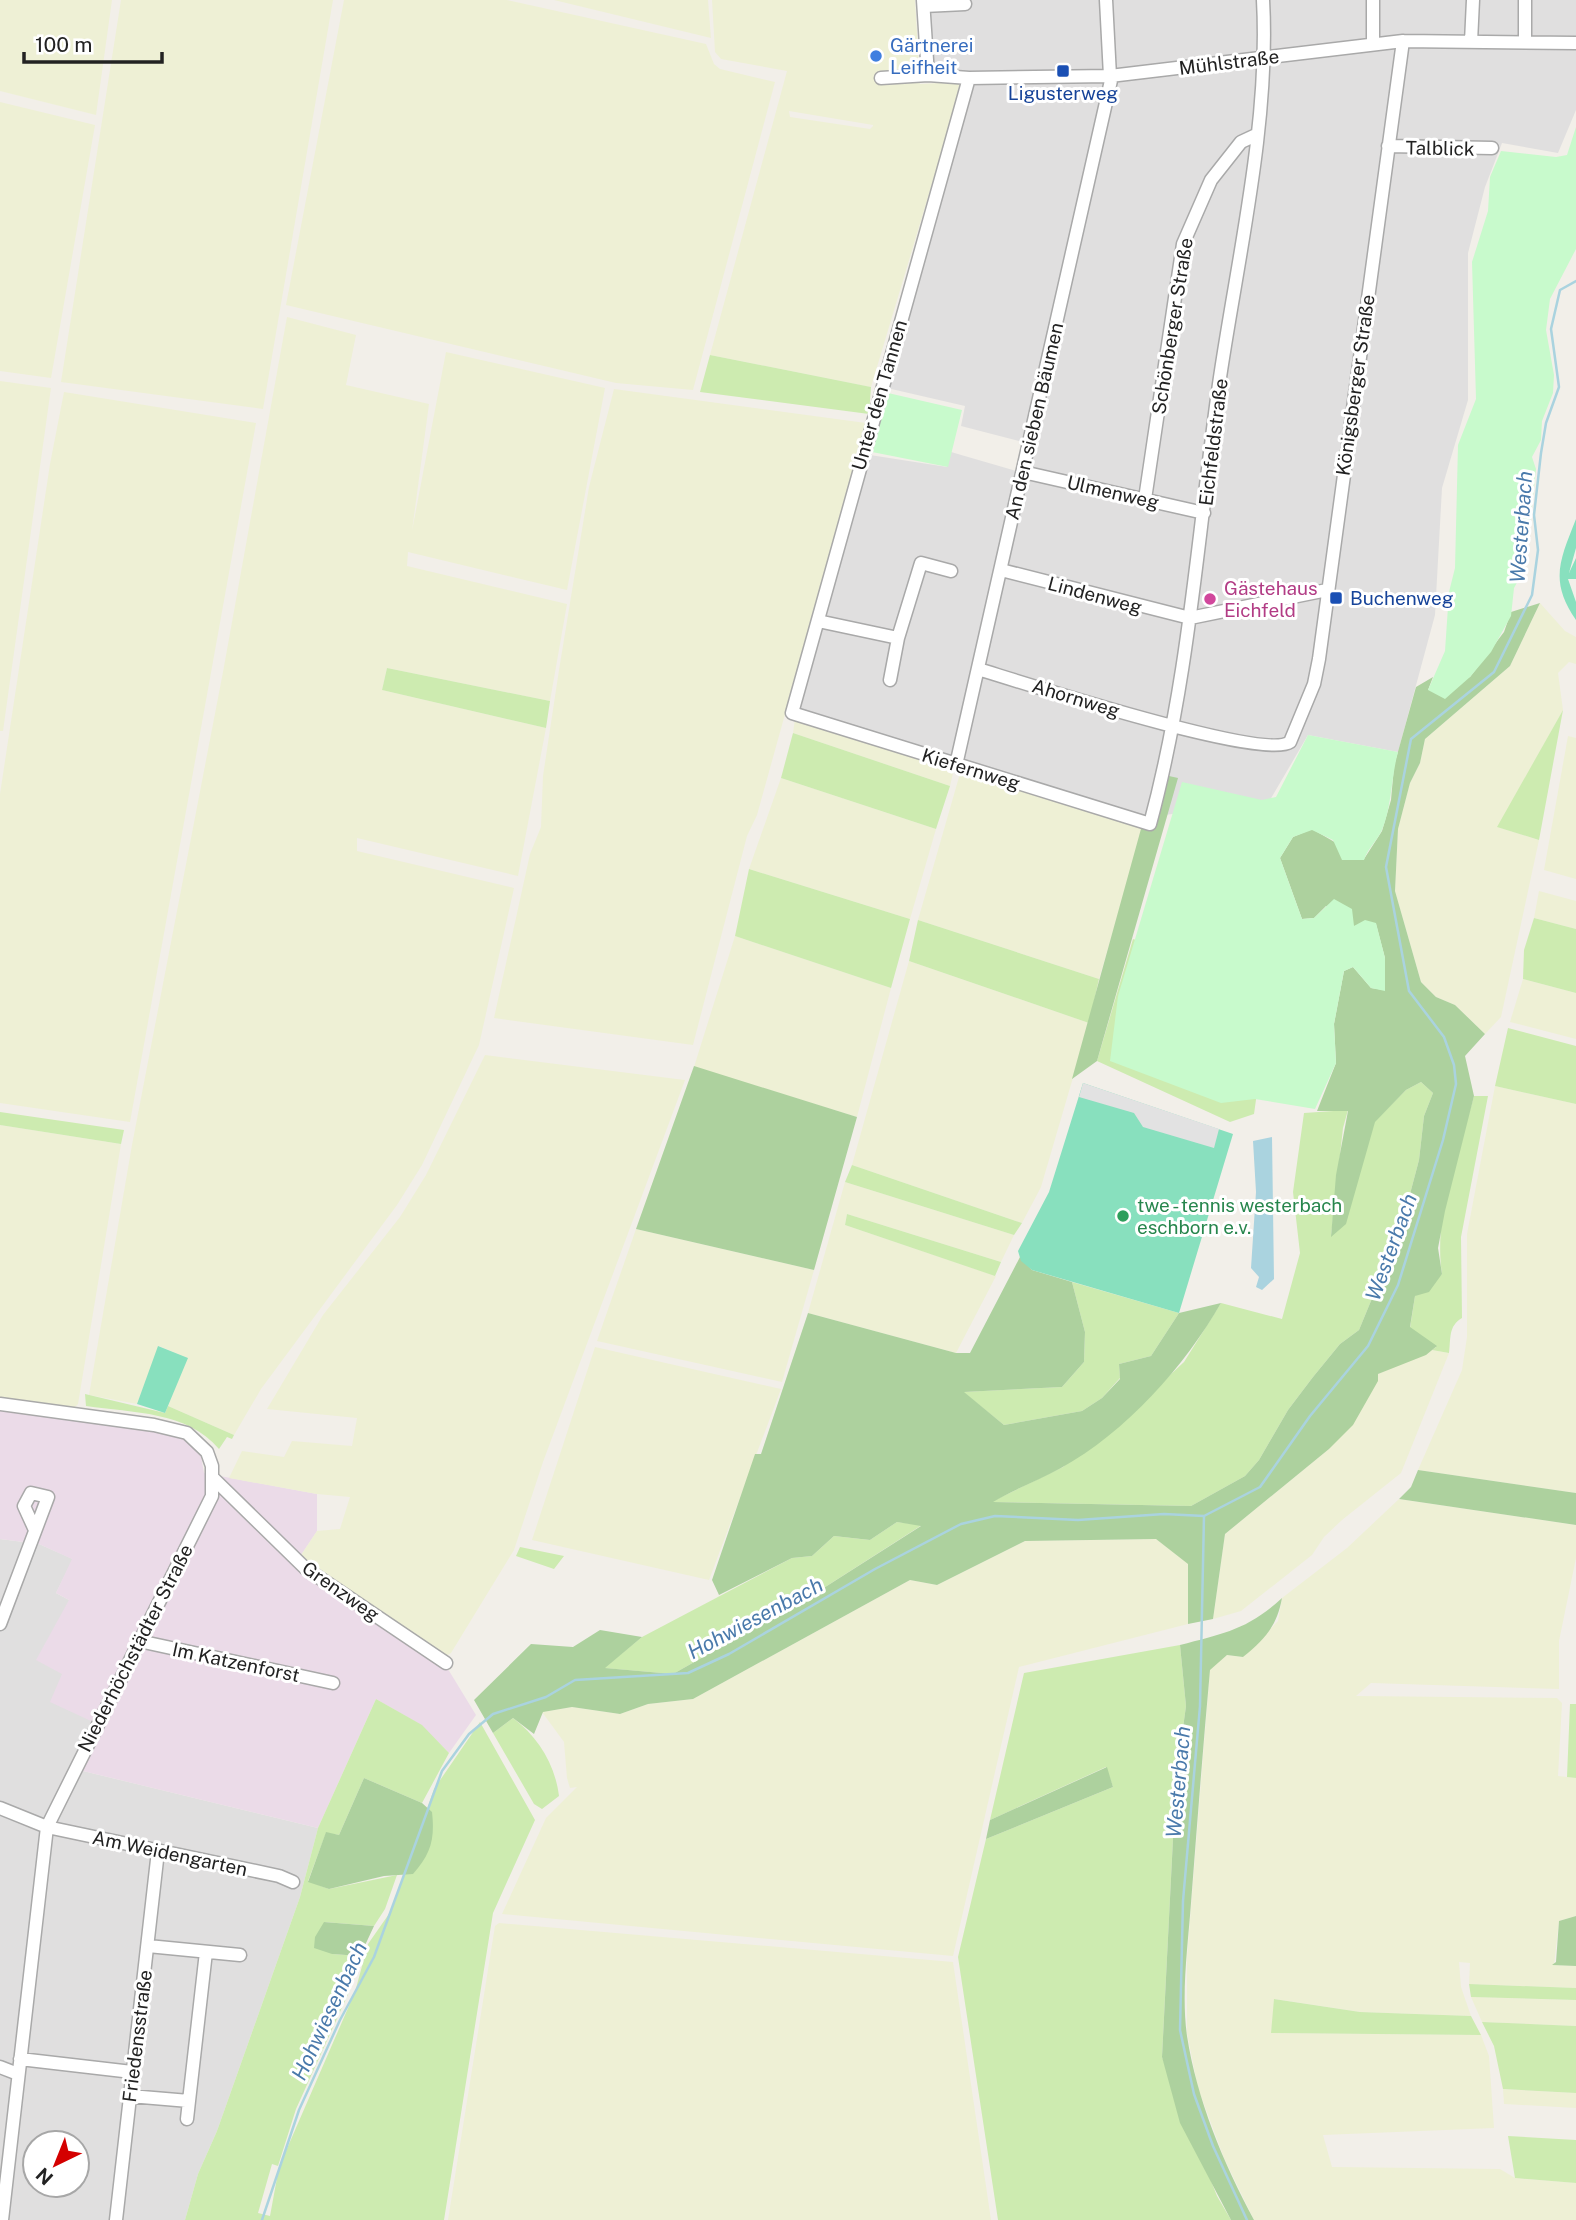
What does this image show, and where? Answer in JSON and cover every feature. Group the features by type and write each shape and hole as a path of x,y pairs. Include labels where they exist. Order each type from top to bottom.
{"street":[{"path":"1106,0 1111,76"},
{"name":"Eichfeldstraße","path":"1150,824 1174,726 1190,618 1266,58 1263,0"},
{"path":"1373,0 1373,44"},
{"path":"1471,42 1473,0"},
{"path":"1525,0 1525,42"},
{"path":"928,75 923,3 965,4"},
{"name":"Mühlstraße","path":"881,78 928,75 969,78 1111,76 1403,41 1576,43"},
{"name":"Königsberger Straße","path":"1298,727 1319,659 1403,41"},
{"name":"An den sieben Bäumen","path":"956,765 1111,76"},
{"name":"Unter den Tannen","path":"792,713 969,78"},
{"name":"Schönberger Straße","path":"1145,499 1183,244 1210,180 1241,142 1256,135"},
{"name":"Talblick","path":"1388,146 1492,149"},
{"name":"Ulmenweg","path":"1023,472 1204,513"},
{"path":"890,680 898,638 921,563 951,571"},
{"name":"Lindenweg","path":"1001,570 1190,618"},
{"path":"1190,618 1327,590"},
{"path":"818,621 898,638"},
{"name":"Ahornweg","path":"978,669 1174,726 1279,747 1290,742 1298,727"},
{"name":"Kiefernweg","path":"792,713 1150,824"},
{"path":"0,1404 153,1425 187,1433 206,1452 214,1479"},
{"name":"Niederhöchstädter Straße","path":"2,2220 47,1827 212,1496 214,1479"},
{"name":"Grenzweg","path":"214,1479 305,1568 446,1663"},
{"path":"0,1625 36,1531"},
{"name":"Im Katzenforst","path":"139,1641 333,1684"},
{"name":"Am Weidengarten","path":"0,1808 47,1827 279,1876 293,1882"},
{"name":"Friedensstraße","path":"116,2220 158,1851"},
{"path":"148,1946 240,1955"},
{"path":"187,2119 206,1952"},
{"path":"20,2059 132,2072"},
{"path":"0,2067 18,2074"},
{"path":"130,2096 190,2101"}],"shaded area":[{"path":"925,0 1576,0 1576,110 1558,153 1502,143 1485,187 1468,253 1468,400 1442,488 1435,615 1398,752 1308,735 1270,800 1144,818 799,712 870,455 947,467 951,452 1020,472 1027,443 961,426 965,406 887,388 969,78 931,78"},
{"path":"1083,1083 1219,1129 1214,1148 1143,1127 1134,1113 1079,1097"},
{"path":"0,1408 181,1436 200,1451 204,1473 317,1494 317,1531 299,1558 440,1656 476,1715 449,1753 421,1725 376,1699 318,1828 83,1771 104,1727 50,1702 62,1674 36,1660 69,1600 56,1593 72,1559 39,1544 0,1539"},
{"path":"0,1539 39,1544 73,1559 56,1593 69,1600 62,1674 104,1727 83,1771 318,1828 300,1897 217,2131 198,2174 185,2220 0,2220"}],"green space":[{"path":"0,0 112,0 96,115 0,91"},
{"path":"121,0 333,0 263,409 61,382"},
{"path":"344,0 507,0 706,44 714,64 720,69 775,82 693,390 616,383 286,305"},
{"path":"554,0 708,0 711,38"},
{"path":"712,0 915,0 920,84 960,82 952,117 871,387 710,355 787,71 721,59 715,52","holes":["789,111 873,125 870,129 790,117"]},
{"path":"0,102 95,125 51,378 0,371"},
{"path":"1576,127 1576,249 1550,299 1546,330 1554,375 1553,393 1542,421 1541,440 1532,457 1536,469 1525,568 1514,588 1511,616 1491,652 1470,677 1445,699 1428,690 1445,651 1449,592 1455,568 1458,445 1476,399 1472,262 1488,211 1490,177 1501,151 1556,157 1567,155"},
{"path":"287,317 356,335 346,385 429,404 412,531 446,352 605,388 567,590 408,552 407,566 567,604 550,701 387,668 382,690 546,728 518,876 357,838 357,851 514,888 479,1045 422,1165 397,1205 261,1389 234,1435 168,1406 187,1358 159,1346 137,1404 89,1395 132,1145 223,672"},
{"path":"710,355 871,387 869,414 700,392"},
{"path":"0,381 51,388 3,731 0,731"},
{"path":"614,389 866,423 757,815 747,836 693,1045 494,1018 530,854 541,827 543,776 589,487"},
{"path":"64,392 256,423 130,1122 0,1103 0,794 50,464"},
{"path":"888,393 962,410 948,467 872,452"},
{"path":"1576,519 1576,548 1569,573 1576,558 1576,579 1568,579 1576,602 1576,620 1562,594 1560,570 1565,547"},
{"path":"1540,603 1565,631 1576,637 1576,664 1569,662 1558,673 1563,710 1498,827 1539,840 1501,1017 1485,1034 1455,1005 1436,997 1421,982 1395,891 1398,829 1410,783 1420,763 1425,739 1510,666"},
{"path":"1540,603 1510,666 1425,739 1420,763 1410,783 1398,829 1395,891 1421,982 1436,997 1455,1005 1485,1034 1465,1056 1474,1096 1438,1248 1442,1274 1429,1292 1415,1296 1410,1327 1437,1346 1426,1355 1378,1374 1378,1381 1353,1425 1329,1449 1225,1534 1213,1619 1188,1624 1188,1564 1156,1539 1025,1541 937,1585 910,1580 693,1699 648,1704 620,1714 572,1707 543,1712 534,1734 513,1718 493,1733 474,1700 531,1644 573,1647 600,1630 642,1637 605,1668 673,1674 808,1598 921,1526 897,1522 870,1540 834,1536 812,1556 792,1558 719,1595 712,1580 755,1454 761,1454 808,1313 956,1353 970,1353 1020,1257 1032,1270 1072,1282 1085,1332 1084,1362 1062,1387 964,1392 1004,1425 1082,1411 1102,1398 1120,1379 1119,1364 1151,1356 1179,1313 1221,1303 1171,1374 1130,1417 1085,1453 1061,1468 993,1502 1191,1506 1245,1476 1259,1460 1288,1410 1313,1377 1340,1344 1359,1330 1401,1228 1419,1160 1424,1116 1433,1093 1421,1082 1406,1090 1375,1122 1346,1224 1331,1237 1336,1175 1348,1111 1317,1111 1336,1063 1334,1024 1344,971 1353,967 1371,988 1384,990 1385,958 1376,924 1354,926 1326,906 1314,918 1302,919 1280,858 1293,837 1312,829 1364,859 1382,831 1391,800 1394,766 1416,687 1433,677 1428,690 1470,677 1504,632 1511,612"},
{"path":"387,668 550,701 546,728 382,690"},
{"path":"1563,710 1539,840 1497,827"},
{"path":"795,719 954,769 950,786 793,733"},
{"path":"793,733 950,786 936,829 781,778"},
{"path":"1308,735 1398,752 1385,821 1364,860 1342,860 1333,840 1312,830 1293,837 1280,858 1302,919 1314,918 1334,899 1352,909 1354,926 1365,920 1376,923 1385,958 1385,991 1371,988 1353,967 1344,971 1334,1024 1336,1063 1315,1109 1255,1099 1221,1103 1110,1061 1118,996 1182,782 1262,800 1276,797"},
{"path":"1568,736 1576,738 1576,879 1544,870"},
{"path":"961,770 1144,826 1099,979 918,920"},
{"path":"1160,774 1178,778 1097,1061 1072,1079 1144,818"},
{"path":"781,778 936,829 910,919 749,869"},
{"path":"749,869 910,919 891,988 735,936"},
{"path":"1539,891 1576,901 1576,929 1534,918"},
{"path":"1534,918 1576,929 1576,993 1523,979 1524,950"},
{"path":"918,920 1099,979 1089,1023 909,961"},
{"path":"735,936 891,988 857,1117 694,1067"},
{"path":"1133,939 1196,960 1261,1064 1254,1114 1230,1122 1097,1061"},
{"path":"909,961 1089,1023 1041,1187 1022,1223 852,1165"},
{"path":"1523,979 1576,993 1576,1039 1510,1022"},
{"path":"1508,1028 1576,1046 1576,1104 1495,1086"},
{"path":"485,1055 685,1080 543,1462 514,1550 451,1653 446,1656 299,1558 317,1531 340,1529 350,1497 317,1494 229,1478 242,1451 284,1457 292,1441 352,1446 357,1418 267,1409 323,1315 400,1217 426,1175"},
{"path":"694,1066 857,1117 814,1270 636,1229"},
{"path":"1421,1082 1433,1093 1424,1116 1419,1160 1401,1228 1359,1330 1340,1344 1313,1377 1288,1410 1259,1460 1245,1476 1191,1506 991,1502 1063,1467 1154,1390 1184,1362 1221,1303 1282,1319 1300,1253 1293,1192 1304,1113 1348,1110 1343,1128 1331,1236 1374,1122 1406,1090"},
{"name":"twe - tennis westerbach eschborn e.v.","path":"1083,1083 1233,1134 1179,1313 1032,1270 1021,1261 1018,1251 1049,1192"},
{"path":"1495,1086 1576,1104 1576,1493 1418,1470 1462,1370 1467,1337 1467,1234"},
{"path":"1474,1096 1488,1096 1461,1237 1462,1318 1452,1329 1449,1353 1432,1350 1436,1347 1410,1328 1415,1296 1442,1274 1440,1252 1444,1207"},
{"path":"0,1112 124,1130 121,1144 0,1125"},
{"path":"0,1125 121,1144 78,1404 74,1408 0,1398"},
{"path":"852,1165 1022,1223 1014,1235 845,1182"},
{"path":"845,1182 1014,1235 1001,1262 847,1214 845,1225 996,1276 956,1353 808,1313"},
{"path":"847,1214 1001,1262 995,1276 845,1225"},
{"path":"636,1229 814,1270 782,1382 597,1341"},
{"path":"1072,1282 1179,1313 1151,1356 1119,1364 1120,1378 1102,1398 1082,1411 1004,1425 963,1392 1062,1387 1084,1362 1085,1332"},
{"path":"158,1346 188,1358 165,1413 137,1404"},
{"path":"595,1347 781,1389 709,1580 532,1540"},
{"path":"1432,1350 1449,1353 1401,1473 1342,1520 1324,1537 1312,1555 1241,1611 1213,1619 1225,1534 1329,1449 1378,1374"},
{"path":"85,1394 165,1413 168,1406 234,1435 232,1439 227,1437 219,1449 191,1427 175,1421 158,1416 86,1406"},
{"path":"1418,1470 1576,1493 1576,1525 1399,1499 1411,1487"},
{"path":"1399,1499 1576,1525 1576,1558 1559,1641 1559,1689 1371,1683 1356,1696 1557,1698 1562,1703 1558,1776 1576,1778 1576,1916 1559,1921 1554,1965 1576,1966 1576,1988 1469,1984 1470,1963 1459,1962 1461,1987 1471,2016 1360,2012 1275,1999 1271,2033 1481,2035 1489,2056 1494,2128 1323,2135 1332,2167 1500,2169 1515,2178 1576,2183 1576,2220 1254,2220 1224,2158 1198,2088 1187,2033 1187,1958 1210,1669 1227,1655 1243,1657 1278,1621 1282,1598 1347,1548"},
{"path":"897,1522 922,1525 808,1598 673,1674 604,1668 642,1637 792,1558 812,1556 834,1536 870,1540"},
{"path":"1156,1539 1189,1564 1188,1624 1019,1667 953,1956 502,1914 546,1818 577,1787 570,1788 567,1778 564,1742 542,1712 572,1707 620,1714 648,1704 693,1699 910,1580 937,1585 1025,1541"},
{"path":"520,1547 564,1556 554,1569 516,1556"},
{"path":"1282,1598 1273,1624 1258,1644 1243,1657 1227,1655 1210,1670 1202,1757 1186,1969 1185,2020 1191,2060 1204,2107 1232,2176 1254,2220 1231,2220 1180,2123 1162,2057 1176,1779 1186,1706 1180,1645 1246,1624"},
{"path":"1180,1645 1186,1706 1176,1779 1162,2057 1217,2196 1231,2220 998,2220 958,1957 986,1839 1113,1787 1106,1767 990,1820 1024,1673"},
{"path":"376,1699 422,1725 449,1753 422,1803 364,1778 339,1835 326,1833 308,1881 329,1889 397,1875 385,1909 374,1926 324,1922 332,1954 360,1956 350,1990 296,2109 278,2166 272,2164 258,2213 270,2216 279,2167 355,1992 368,1944 391,1911 434,1789 480,1722 535,1820 493,1913 444,2220 185,2220 198,2174 217,2131 300,1897 318,1828"},
{"path":"1570,1704 1576,1704 1576,1778 1567,1777"},
{"path":"513,1718 544,1752 554,1773 559,1796 542,1809 534,1804 493,1733"},
{"path":"1107,1767 1113,1787 986,1839 990,1820"},
{"path":"364,1778 422,1803 432,1812 433,1830 428,1853 413,1874 384,1876 329,1889 308,1882 326,1832 339,1835"},
{"path":"1576,1916 1576,1966 1552,1965 1556,1962 1559,1921"},
{"path":"324,1922 374,1926 360,1956 332,1954 314,1948 315,1937"},
{"path":"499,1923 953,1962 991,2220 448,2220 495,1926"},
{"path":"1469,1984 1576,1988 1576,2000 1471,1997"},
{"path":"1471,1997 1576,2000 1576,2026 1482,2022"},
{"path":"1274,1999 1360,2012 1471,2016 1481,2035 1271,2033"},
{"path":"1482,2022 1576,2026 1576,2093 1503,2089 1494,2046"},
{"path":"1503,2089 1576,2093 1576,2108 1504,2104"},
{"path":"1508,2136 1576,2140 1576,2183 1515,2178"}],"water":[{"path":"1272,1137 1274,1279 1262,1290 1256,1287 1259,1277 1251,1268 1256,1192 1253,1141"}],"waterway":[{"name":"Westerbach","path":"1247,2220 1213,2146 1194,2094 1180,2030 1183,1901 1200,1706 1204,1516 1260,1487 1310,1416 1368,1346 1398,1285 1443,1140 1456,1084 1454,1065 1444,1037 1409,991 1386,867 1411,739 1494,672 1532,595 1538,550 1534,515 1541,453 1546,423 1559,387 1551,329 1560,290 1576,281"},
{"name":"Hohwiesenbach","path":"262,2220 299,2110 340,2020 374,1957 442,1771 469,1734 493,1714 546,1697 575,1680 688,1673 729,1654 875,1569 961,1524 995,1516 1078,1520 1164,1514 1204,1516"}],"place":[{"name":"Gärtnerei Leifheit","path":"876,56"},
{"name":"Ligusterweg","path":"1063,71"},
{"name":"Buchenweg","path":"1336,598"},
{"name":"Gästehaus Eichfeld","path":"1210,599"},
{"name":"twe - tennis westerbach eschborn e.v.","path":"1123,1216"}]}
